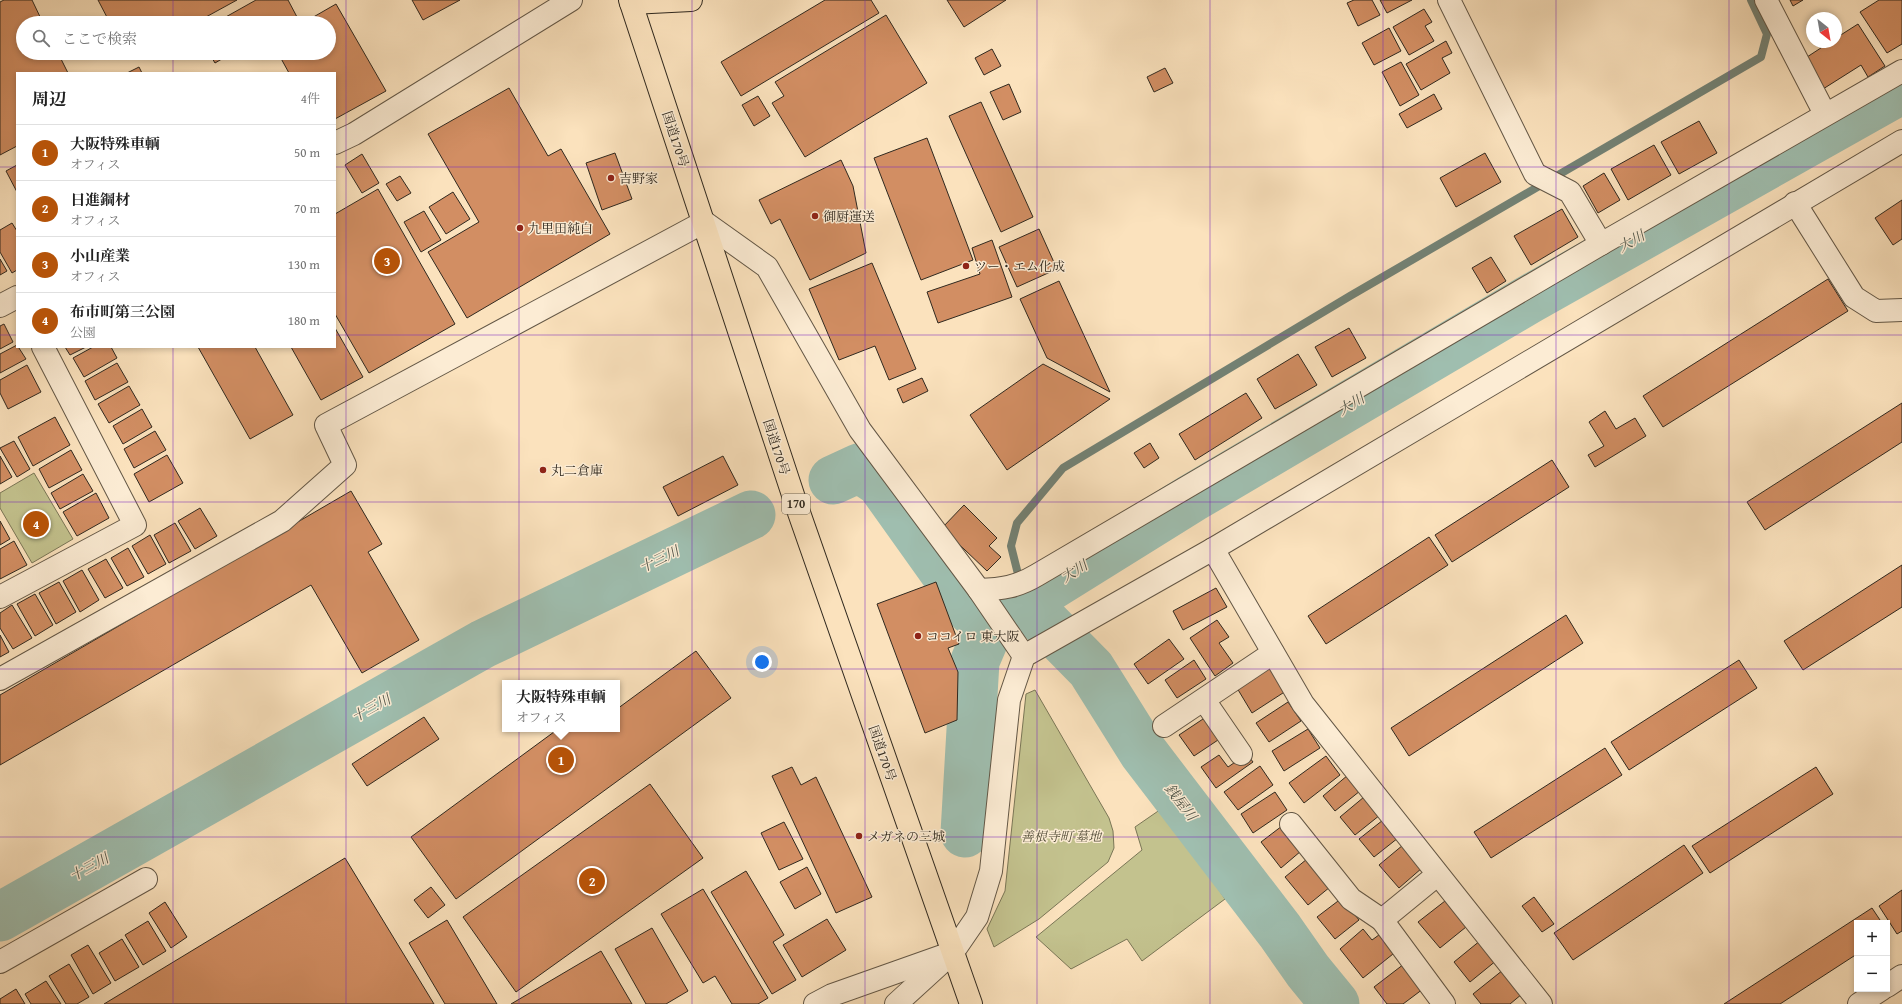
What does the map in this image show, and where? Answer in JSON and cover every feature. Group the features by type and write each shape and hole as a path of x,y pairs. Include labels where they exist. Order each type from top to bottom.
{"main road":[{"path":"629,1 691,0"},
{"name":"国道170号","path":"629,1 704,222 797,507 971,1004"}],"street":[{"path":"336,143 354,134 571,0"},
{"path":"1449,0 1535,174 1570,192 1601,244"},
{"path":"1766,0 1825,114"},
{"path":"983,596 1024,583 1601,244 1902,71"},
{"path":"896,1004 954,952 977,917 991,871 1009,700 1025,651 1069,631 1213,549 1902,141"},
{"path":"1795,203 1854,297 1876,311 1902,310"},
{"path":"0,679 282,521 346,465 326,425 704,222 767,267 860,430 1025,651"},
{"path":"0,306 16,298"},
{"path":"0,597 135,525 44,348"},
{"path":"1213,549 1303,704 1437,875 1541,1004"},
{"path":"1164,726 1273,653"},
{"path":"1204,700 1241,754"},
{"path":"1291,824 1351,899 1382,920 1444,1004"},
{"path":"1382,920 1437,875"},
{"path":"0,962 146,879"},
{"path":"816,1004 832,995 954,952"},
{"path":"1890,984 1902,976"},
{"path":"1859,1004 1877,992"}],"green space":[{"path":"34,473 73,539 32,563 0,508 0,493"},
{"name":"善根寺町 墓地","path":"1035,690 1109,818 1113,831 1114,848 1108,862 1039,919 994,947 987,929 1005,891 1026,694"},
{"path":"1164,807 1225,899 1142,961 1127,939 1071,969 1036,937 1142,850 1135,827"}],"building":[{"path":"4,0 32,0 40,16 16,16 16,60 62,60 68,72 16,72 16,147 0,155 0,2"},
{"path":"98,0 237,0 208,16 106,16"},
{"path":"256,0 288,0 296,16 227,16"},
{"path":"412,0 460,0 423,20"},
{"path":"825,0 871,0 879,13 741,96 721,62"},
{"path":"947,0 1006,0 964,27"},
{"path":"1354,0 1372,0 1380,15 1358,26 1347,3"},
{"path":"1380,0 1412,0 1387,13"},
{"path":"1790,0 1803,0 1793,6"},
{"path":"1879,0 1902,0 1902,44 1887,53 1860,12"},
{"path":"336,4 386,91 336,118 336,72 288,72 282,60 336,60 336,16 315,16"},
{"path":"1424,9 1432,22 1425,26 1434,41 1409,55 1393,27"},
{"path":"886,15 927,83 805,157 772,103 784,96 775,82"},
{"path":"1858,24 1885,66 1868,77 1861,65 1823,89 1804,59 1821,48 1842,48 1842,34"},
{"path":"1389,28 1401,51 1374,65 1362,43"},
{"path":"1446,41 1452,53 1442,58 1450,73 1421,90 1406,64"},
{"path":"992,49 1001,66 984,75 975,58"},
{"path":"213,60 220,60 215,63"},
{"path":"1401,62 1419,95 1400,106 1382,72"},
{"path":"139,67 142,72 129,72"},
{"path":"1165,68 1173,83 1154,92 1147,77"},
{"path":"1009,84 1021,112 1003,120 990,92"},
{"path":"509,88 548,156 561,149 610,234 467,318 428,252 479,222 428,134"},
{"path":"1434,94 1442,109 1407,128 1399,114"},
{"path":"758,96 770,116 754,126 742,105"},
{"path":"981,102 1033,217 1001,232 949,116"},
{"path":"1699,121 1717,153 1679,174 1661,142"},
{"path":"927,138 973,260 921,280 874,158"},
{"path":"1654,145 1671,175 1628,200 1611,169"},
{"path":"615,153 632,199 602,210 586,163"},
{"path":"1485,153 1501,182 1456,207 1440,178"},
{"path":"362,154 379,183 362,193 345,165"},
{"path":"841,160 853,186 866,253 810,280 780,219 771,224 759,200"},
{"path":"16,166 16,190 6,171"},
{"path":"1604,173 1620,200 1598,213 1583,186"},
{"path":"400,176 411,193 397,201 386,184"},
{"path":"378,189 455,324 369,373 336,316 336,213"},
{"path":"453,192 470,219 446,234 429,207"},
{"path":"1902,200 1902,239 1893,245 1875,218"},
{"path":"1562,209 1578,237 1531,265 1514,236"},
{"path":"424,211 441,240 421,252 404,222"},
{"path":"12,223 16,229 16,271 12,273 0,252 0,230"},
{"path":"1039,229 1057,269 1017,287 999,247"},
{"path":"992,240 1012,297 938,323 927,292 980,274 972,248"},
{"path":"1491,257 1506,281 1487,293 1472,268"},
{"path":"0,259 7,271 0,275"},
{"path":"872,263 916,369 889,380 875,346 839,360 809,289"},
{"path":"1828,279 1848,311 1663,427 1643,396"},
{"path":"1059,281 1110,392 1047,358 1020,299"},
{"path":"4,324 13,342 0,349 0,326"},
{"path":"1349,328 1366,358 1332,377 1315,347"},
{"path":"336,330 363,377 321,400 292,348 336,348"},
{"path":"16,346 16,348 19,348 26,359 0,373 0,354"},
{"path":"66,348 84,348 70,355"},
{"path":"91,348 112,348 117,358 84,377 73,358"},
{"path":"199,348 256,348 293,415 250,439"},
{"path":"1298,354 1317,385 1275,409 1257,379"},
{"path":"117,363 128,382 95,400 85,381"},
{"path":"1043,364 1110,399 1007,470 970,415"},
{"path":"27,365 41,392 8,409 0,393 0,380"},
{"path":"922,378 928,391 903,403 897,389"},
{"path":"129,386 140,405 109,423 98,404"},
{"path":"1246,393 1262,418 1195,460 1179,434"},
{"path":"1902,403 1902,442 1765,530 1747,502"},
{"path":"142,409 152,427 123,444 113,426"},
{"path":"1605,411 1616,429 1635,418 1646,436 1595,467 1588,455 1604,446 1589,422"},
{"path":"55,417 70,445 33,466 18,437"},
{"path":"155,431 166,450 134,468 124,449"},
{"path":"14,441 30,469 17,477 0,448"},
{"path":"1150,443 1159,458 1144,468 1134,453"},
{"path":"71,450 82,470 49,488 39,469"},
{"path":"167,455 183,483 149,502 134,474"},
{"path":"0,456 12,477 0,484"},
{"path":"723,456 738,485 678,516 663,487"},
{"path":"1552,460 1569,487 1452,562 1435,535"},
{"path":"83,474 93,491 60,509 51,493"},
{"path":"351,491 382,544 368,552 419,640 362,673 311,585 0,765 0,695"},
{"path":"96,493 109,518 77,536 63,512"},
{"path":"964,505 997,538 989,546 1001,557 987,571 942,528"},
{"path":"200,508 217,536 195,549 178,521"},
{"path":"0,521 10,539 0,545"},
{"path":"175,523 191,551 169,563 154,535"},
{"path":"150,535 166,564 148,574 132,546"},
{"path":"1429,537 1448,565 1326,644 1308,616"},
{"path":"14,541 27,565 0,579 0,549"},
{"path":"128,548 144,577 127,586 111,558"},
{"path":"106,559 123,588 105,598 88,569"},
{"path":"1902,565 1902,607 1803,670 1784,641"},
{"path":"82,570 99,600 80,612 63,581"},
{"path":"59,582 76,612 56,624 39,593"},
{"path":"936,582 959,644 948,648 958,672 957,720 925,733 877,604"},
{"path":"1216,588 1227,607 1183,630 1173,611"},
{"path":"35,594 53,625 35,636 17,604"},
{"path":"12,605 32,638 13,649 0,628 0,613"},
{"path":"1566,615 1583,643 1409,756 1391,728"},
{"path":"1217,620 1229,637 1219,643 1233,663 1215,676 1190,638"},
{"path":"0,635 9,652 0,657"},
{"path":"1169,639 1184,659 1148,684 1134,664"},
{"path":"696,651 731,698 456,899 411,837 554,732 620,732 620,707"},
{"path":"1194,660 1206,679 1177,698 1165,680"},
{"path":"1739,660 1757,688 1629,770 1611,742"},
{"path":"1272,667 1286,691 1252,713 1237,688"},
{"path":"1288,702 1301,721 1269,742 1256,723"},
{"path":"424,717 439,739 367,786 352,764"},
{"path":"1206,717 1221,738 1194,756 1179,735"},
{"path":"1308,729 1320,748 1284,771 1272,751"},
{"path":"1605,748 1622,775 1491,858 1474,832"},
{"path":"1247,754 1253,762 1216,788 1201,767 1219,755 1228,767"},
{"path":"1326,756 1340,775 1304,803 1289,783"},
{"path":"1260,766 1273,785 1238,810 1224,792"},
{"path":"792,767 801,785 816,777 872,897 836,913 772,776"},
{"path":"1816,767 1833,794 1710,873 1692,846"},
{"path":"1348,775 1360,791 1335,811 1323,796"},
{"path":"650,784 703,858 516,992 463,917"},
{"path":"1275,792 1287,810 1253,833 1241,814"},
{"path":"1364,797 1380,815 1355,835 1340,817"},
{"path":"1383,820 1398,838 1374,857 1359,839"},
{"path":"784,822 803,859 779,870 761,833"},
{"path":"1282,826 1301,851 1281,868 1261,842"},
{"path":"1403,845 1422,868 1399,888 1379,865"},
{"path":"1684,845 1703,873 1573,960 1554,933"},
{"path":"345,858 434,1004 104,1004"},
{"path":"1307,859 1330,887 1308,905 1285,877"},
{"path":"807,867 821,894 795,909 780,882"},
{"path":"746,871 784,935 773,942 796,980 772,994 711,892"},
{"path":"431,887 445,905 428,918 414,900"},
{"path":"703,889 768,998 758,1004 732,1004 715,976 703,983 661,914"},
{"path":"1902,890 1902,931 1897,934 1890,923 1890,920 1888,920 1879,906"},
{"path":"1534,897 1554,924 1542,932 1522,906"},
{"path":"1342,898 1359,920 1335,939 1317,917"},
{"path":"1445,901 1466,927 1440,948 1418,922"},
{"path":"165,902 187,937 171,948 149,913"},
{"path":"1872,908 1880,920 1854,920 1854,956 1780,1004 1724,1004"},
{"path":"827,919 846,950 802,977 783,945"},
{"path":"447,920 497,1004 445,1004 409,943"},
{"path":"148,921 166,951 143,965 125,935"},
{"path":"652,928 688,991 666,1004 646,1004 615,949"},
{"path":"1363,929 1372,940 1383,932 1398,950 1363,978 1340,949"},
{"path":"122,939 139,967 115,981 99,953"},
{"path":"1481,940 1497,960 1470,982 1454,962"},
{"path":"88,945 111,983 93,994 71,955"},
{"path":"601,951 632,1004 511,1004"},
{"path":"69,964 89,997 77,1004 66,1004 49,976"},
{"path":"1404,964 1423,989 1403,1004 1387,1004 1374,987"},
{"path":"1503,970 1522,994 1510,1004 1481,1004 1473,994"},
{"path":"46,981 61,1004 31,1004 25,994"},
{"path":"16,989 25,1004 0,1004 0,999"}],"waterway":[{"path":"1025,602 1011,546 1017,523 1063,468 1350,296 1761,57 1767,34 1751,0"},
{"name":"大川","path":"965,833 975,661 989,628 1025,602 1192,498 1528,300 1902,89"},
{"name":"十三川","path":"833,480 859,468 880,482 972,611 1008,614"},
{"name":"十三川","path":"0,917 483,644 751,515"},
{"name":"銭屋川","path":"1025,602 1091,669 1143,752 1280,931 1308,971 1335,1004"}],"place":[{"name":"吉野家","path":"611,178"},
{"name":"御厨運送","path":"815,216"},
{"name":"九里田純白","path":"520,228"},
{"name":"小山産業","path":"387,261"},
{"name":"ツー・エム化成","path":"966,266"},
{"name":"丸二倉庫","path":"543,470"},
{"name":"布市町第三公園","path":"36,524"},
{"name":"ココイロ 東大阪","path":"918,636"},
{"name":"大阪特殊車輌","path":"561,760"},
{"name":"メガネの三城","path":"859,836"},
{"name":"日進鋼材","path":"592,881"}]}
